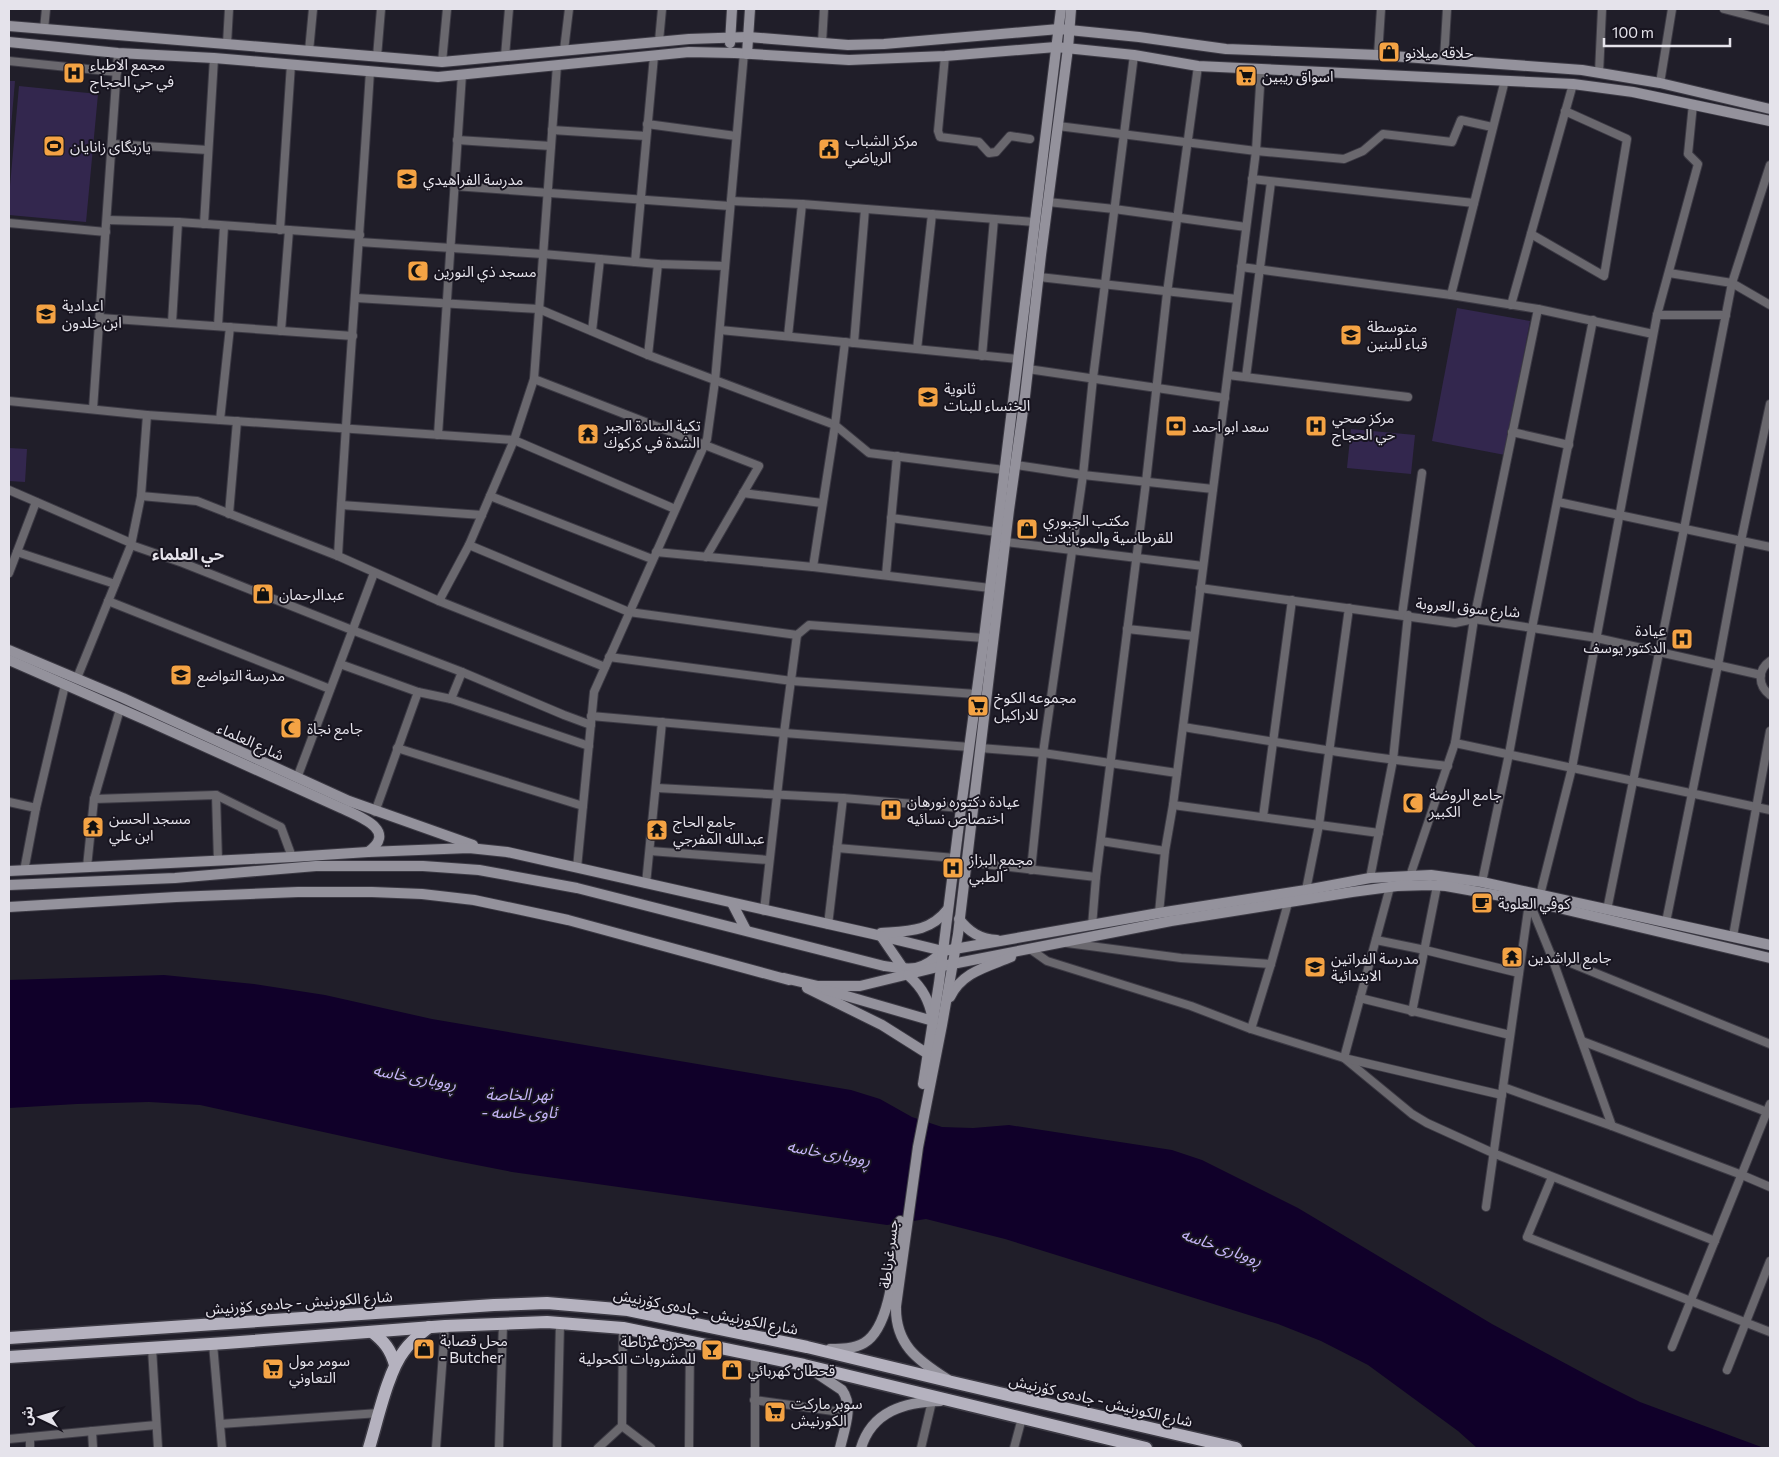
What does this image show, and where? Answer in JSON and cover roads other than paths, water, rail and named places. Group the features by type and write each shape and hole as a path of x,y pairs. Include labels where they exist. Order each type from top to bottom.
{"main road":[{"path":"730,52 732,9"},
{"path":"745,53 750,9"},
{"path":"922,1105 942,966 961,808 975,747 1016,465 1068,48 1061,9"},
{"path":"922,1105 945,1007 955,950 966,862 975,747 976,694 1034,222 1056,47 1071,9"},
{"path":"9,26 442,62 659,41 731,37 848,45 884,44 1064,29 1226,49 1444,59 1599,73 1660,83 1770,109"},
{"path":"9,42 118,53 214,58 438,77 689,52 730,52 849,60 945,56 1056,47 1134,55 1198,66 1573,84 1632,92 1770,121"},
{"name":"شارع العلماء","path":"9,650 77,678 375,812 484,849"},
{"name":"شارع العلماء","path":"9,660 341,808 368,822 378,831 379,840 375,847 368,852"},
{"path":"9,872 292,858 368,852 484,849 507,852 943,951 1370,878 1410,876 1451,877 1482,882 1767,944 1766,957 1529,900 1437,886 1390,887 1171,921 905,973 746,930 577,888 478,870 423,866 316,866 175,878 9,885"},
{"path":"315,855 316,866"},
{"path":"175,878 176,897"},
{"path":"9,907 298,892 422,894 474,900 568,920 784,978 933,1021"},
{"path":"732,903 746,930"},
{"path":"877,935 926,927 936,922 949,908"},
{"path":"959,919 968,930 978,936 1008,940"},
{"path":"877,935 905,973 925,995 931,1009 933,1021"},
{"path":"945,1007 954,990 965,977 1030,949"},
{"path":"784,978 818,986 848,987 874,984 925,966 943,951"},
{"path":"784,978 882,1025 928,1054"},
{"name":"جسر غرناطة","path":"815,1348 844,1349 855,1347 864,1344 879,1328 890,1291 900,1242 922,1105"},
{"name":"جسر غرناطة","path":"900,1242 896,1306 898,1327 904,1341 913,1354 952,1382"},
{"name":"شارع الكورنيش - جادەی کۆرنیش","path":"9,1338 400,1311 547,1303 628,1310 815,1348 1230,1448"},
{"path":"9,1357 213,1344 445,1326 546,1322 624,1328 804,1365 932,1399 953,1401 1146,1448"},
{"path":"368,1448 395,1365 413,1340 429,1327"},
{"path":"372,1332 387,1345 392,1353 395,1365"},
{"path":"92,1333 94,1351"},
{"path":"57,1335 58,1354"},
{"path":"804,1365 842,1390 847,1400 848,1413 840,1448"},
{"path":"861,1446 873,1425 880,1418 906,1405 932,1399"}],"street":[{"path":"44,29 46,9"},
{"path":"227,44 229,9"},
{"path":"309,51 313,9"},
{"path":"377,57 381,9"},
{"path":"442,62 447,9"},
{"path":"505,56 509,9"},
{"path":"564,50 569,9"},
{"path":"659,41 662,9"},
{"path":"822,44 824,9"},
{"path":"1378,56 1381,9"},
{"path":"1444,59 1447,9"},
{"path":"1599,73 1602,9"},
{"path":"1660,83 1672,9"},
{"path":"1724,9 1770,21"},
{"path":"93,409 118,53"},
{"path":"577,868 594,692 707,438 715,381 745,53"},
{"path":"1030,870 1043,753 1083,475 1093,378 1134,55"},
{"path":"635,262 654,56"},
{"path":"945,56 938,131 940,136 978,142 989,153 996,152 1010,136 1030,139"},
{"path":"204,224 214,58"},
{"path":"9,61 117,72"},
{"path":"280,230 291,64"},
{"path":"439,601 469,545 482,515 514,440 534,379 557,65"},
{"path":"1092,926 1096,877 1146,482 1156,388 1198,66"},
{"path":"1159,913 1165,851 1173,805 1256,150 1261,70"},
{"path":"338,556 370,71"},
{"path":"438,435 462,74"},
{"path":"1451,296 1505,80"},
{"path":"1511,305 1573,84"},
{"path":"1540,895 1572,768 1658,315 1698,164 1688,154 1693,104"},
{"path":"1531,234 1604,276 1627,139 1565,111"},
{"path":"1058,126 1344,159 1362,151 1383,134 1452,142 1461,120 1492,127"},
{"path":"648,124 736,136"},
{"path":"552,130 646,136"},
{"path":"457,140 551,146"},
{"path":"112,144 208,150"},
{"path":"1607,910 1632,780 1660,652 1732,282 1770,165"},
{"path":"1252,179 1474,203"},
{"path":"1246,377 1271,182"},
{"path":"454,186 640,199 802,204 1034,222"},
{"path":"1048,202 1246,226"},
{"path":"788,336 802,204"},
{"path":"854,343 866,209"},
{"path":"917,349 932,214"},
{"path":"982,356 994,218"},
{"path":"106,220 178,222 289,230 450,247 658,264 725,266"},
{"path":"172,323 178,222"},
{"path":"9,224 106,232"},
{"path":"218,326 224,226"},
{"path":"281,331 289,230"},
{"path":"592,331 600,259"},
{"path":"648,355 658,264"},
{"path":"1241,267 1538,309 1654,334"},
{"path":"1669,273 1732,282 1770,305"},
{"path":"1039,277 1237,300"},
{"path":"356,298 539,308 648,355 835,425 869,453 1004,470"},
{"path":"1410,876 1455,743 1474,619 1538,309"},
{"path":"1658,315 1726,315"},
{"path":"100,318 353,336"},
{"path":"1482,882 1510,754 1532,628 1593,320"},
{"path":"220,420 230,327"},
{"path":"720,330 1018,359"},
{"path":"813,567 835,425 845,342"},
{"path":"1028,369 1225,398"},
{"path":"1228,374 1408,396"},
{"path":"534,379 759,466 706,557"},
{"path":"9,401 147,415 514,440 675,509"},
{"path":"1666,922 1770,404"},
{"path":"77,678 131,544 141,496 147,415"},
{"path":"229,514 237,421"},
{"path":"1512,432 1569,445"},
{"path":"886,575 897,456"},
{"path":"1016,465 1083,475 1213,489"},
{"path":"1370,878 1393,760 1405,615 1422,472"},
{"path":"9,490 131,544 462,672 591,725"},
{"path":"743,494 822,502"},
{"path":"141,496 197,501 338,556 439,601 605,667"},
{"path":"490,496 652,560"},
{"path":"9,573 36,502"},
{"path":"1558,502 1770,547"},
{"path":"341,505 482,515"},
{"path":"891,518 997,532"},
{"path":"1006,542 1203,566"},
{"path":"469,545 629,612 797,635"},
{"path":"17,552 115,584"},
{"path":"656,552 813,567 990,588"},
{"path":"297,778 374,573"},
{"name":"شارع سوق العروبة","path":"1200,588 1455,623 1474,619 1597,638 1761,674"},
{"path":"1263,817 1292,600"},
{"path":"108,601 330,689"},
{"path":"1306,890 1319,824 1349,608"},
{"path":"764,911 797,635 809,625 984,638"},
{"path":"1127,629 1194,636"},
{"path":"609,656 792,680 976,694"},
{"path":"1770,661 1761,674 1762,686 1770,695"},
{"path":"340,664 418,692 451,700 589,746"},
{"path":"451,700 462,672"},
{"path":"24,870 36,808 65,685"},
{"path":"375,812 418,692"},
{"path":"87,867 94,799 120,709"},
{"path":"591,716 1043,753 1177,773"},
{"path":"646,884 662,722"},
{"path":"1183,726 1330,751 1448,766"},
{"path":"1732,936 1770,731"},
{"path":"1455,743 1770,810"},
{"path":"397,748 583,806"},
{"path":"656,788 843,798 961,808"},
{"path":"94,799 216,795 281,827 292,858"},
{"path":"216,795 218,861"},
{"path":"828,924 843,798"},
{"path":"9,802 36,808"},
{"path":"1173,805 1379,833"},
{"path":"1101,841 1165,851"},
{"path":"837,848 955,858"},
{"path":"650,851 769,860"},
{"path":"966,862 1096,877"},
{"path":"1412,1012 1437,886"},
{"path":"1344,1058 1390,887"},
{"path":"1529,900 1551,955 1612,1126"},
{"path":"1486,1207 1529,900"},
{"path":"1251,1029 1288,903"},
{"path":"1376,940 1519,973"},
{"path":"1059,942 1181,958 1271,964"},
{"path":"1030,949 1047,961 1191,1006 1251,1029 1344,1058 1502,1091 1612,1126 1742,1174 1770,1187"},
{"path":"1551,955 1770,1044"},
{"path":"1360,998 1510,1034"},
{"path":"1582,1040 1769,1108 1672,1347"},
{"path":"1344,1058 1420,1119 1493,1153 1715,1240"},
{"path":"1552,1177 1527,1237 1770,1332"},
{"path":"1727,1370 1770,1264"},
{"path":"557,1448 560,1323"},
{"path":"499,1448 503,1324"},
{"path":"436,1448 445,1326"},
{"path":"598,1448 622,1426 624,1328"},
{"path":"689,1448 690,1341"},
{"path":"213,1344 222,1448"},
{"path":"152,1348 158,1448"},
{"path":"755,1355 755,1448"},
{"path":"921,1448 932,1399"},
{"path":"754,1400 848,1413"},
{"path":"220,1424 379,1414"},
{"path":"1014,1448 1022,1418"},
{"path":"9,1439 156,1426"},
{"path":"622,1426 651,1448"},
{"path":"92,1431 93,1448"},
{"path":"30,1437 30,1448"}],"water":[{"name":"نهر الخاصة - ئاوی خاسە","path":"164,975 254,984 325,995 432,1019 851,1090 880,1099 912,1117 942,1127 973,1128 1009,1125 1172,1150 1202,1160 1298,1208 1492,1324 1600,1382 1640,1402 1764,1448 1477,1448 1458,1431 1368,1365 1321,1341 1278,1324 1005,1239 926,1219 887,1225 512,1172 200,1105 149,1102 9,1108 9,980"}],"place":[{"name":"حلاقه ميلانو","path":"1389,52"},
{"name":"مجمع الاطباء في حي الحجاج","path":"74,73"},
{"name":"اسواق ريبين","path":"1246,76"},
{"name":"یاریگای زانایان","path":"54,146"},
{"name":"مركز الشباب الرياضي","path":"829,149"},
{"name":"مدرسة الفراهيدي","path":"407,179"},
{"name":"مسجد ذي النورين","path":"418,271"},
{"name":"اعدادية ابن خلدون","path":"46,314"},
{"name":"متوسطة قباء للبنين","path":"1351,335"},
{"name":"ثانوية الخنساء للبنات","path":"928,397"},
{"name":"سعد ابو احمد","path":"1176,426"},
{"name":"مركز صحي حي الحجاج","path":"1316,426"},
{"name":"تكية السادة الجبر الشدة في كركوك","path":"588,434"},
{"name":"مكتب الجبوري للقرطاسية والموبايلات","path":"1027,529"},
{"name":"عبدالرحمان","path":"263,594"},
{"name":"عيادة الدكتور يوسف","path":"1682,639"},
{"name":"مدرسة التواضع","path":"181,675"},
{"name":"مجموعه الكوخ للاراكيل","path":"978,706"},
{"name":"جامع نجاة","path":"291,728"},
{"name":"جامع الروضة الكبير","path":"1413,803"},
{"name":"عيادة دكتوره نورهان اختصاص نسائيه","path":"891,810"},
{"name":"مسجد الحسن ابن علي","path":"93,827"},
{"name":"جامع الحاج عبدالله المفرجي","path":"657,830"},
{"name":"مجمع البزاز الطبي","path":"953,868"},
{"name":"كوفي العلوية","path":"1482,903"},
{"name":"جامع الراشدين","path":"1512,957"},
{"name":"مدرسة الفراتين الابتدائية","path":"1315,967"},
{"name":"محل قصابة - Butcher","path":"424,1349"},
{"name":"مخزن غرناطة للمشروبات الكحولية","path":"712,1350"},
{"name":"سومر مول التعاوني","path":"273,1369"},
{"name":"قحطان كهربائي","path":"732,1370"},
{"name":"سوبر ماركت الكورنيش","path":"775,1412"}],"district":[{"name":"حي العلماء","path":"188,553"}],"water label":[{"name":"ڕووباری خاسە","path":"415,1076"},
{"name":"ڕووباری خاسە","path":"829,1152"},
{"name":"ڕووباری خاسە","path":"1222,1246"}]}
